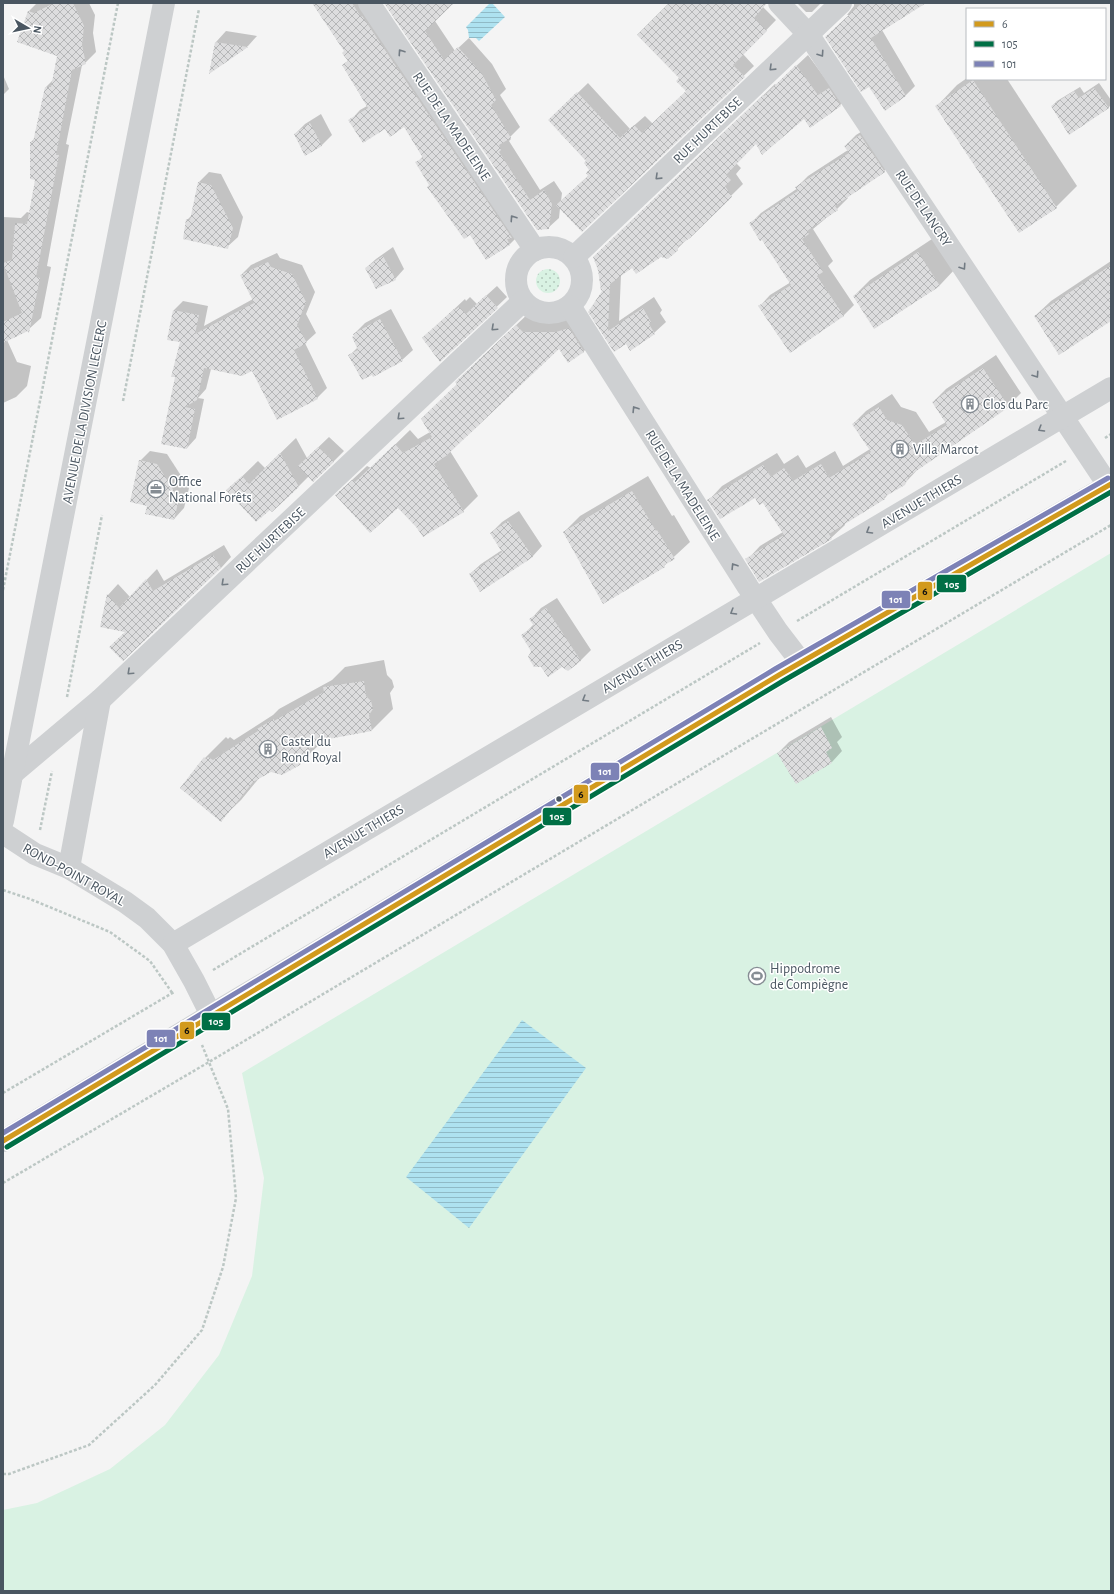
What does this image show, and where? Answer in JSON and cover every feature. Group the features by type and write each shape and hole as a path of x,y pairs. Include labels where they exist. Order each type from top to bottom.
{"street":[{"name":"AVENUE DE LA DIVISION LECLERC","path":"3,821 164,3"},
{"name":"RUE DE LA MADELEINE","path":"369,3 535,250"},
{"name":"RUE DE LANCRY","path":"779,3 808,34 1063,416 1084,450 1110,484"},
{"name":"RUE HURTEBISE","path":"574,257 841,3"},
{"path":"545,247 556,247 574,257 580,267 583,277 582,288 578,298 570,306 561,312 550,314 531,308 523,301 518,292 516,282 520,263 526,256 535,250 545,247"},
{"name":"RUE HURTEBISE","path":"12,774 100,700 523,301"},
{"name":"RUE DE LA MADELEINE","path":"570,306 778,632 801,662"},
{"name":"AVENUE THIERS","path":"173,944 1111,388"},
{"path":"3,1141 202,1020 801,662 1110,484"},
{"path":"69,868 100,700"},
{"name":"ROND-POINT ROYAL","path":"3,833 35,854 69,868 125,902 147,918 173,944 194,981 202,1020"}],"path":[{"path":"3,590 118,3"},
{"path":"123,401 199,9"},
{"path":"3,1093 194,981 1111,434"},
{"path":"35,854 102,514"},
{"path":"3,1183 1111,526"},
{"path":"3,890 30,899 110,932 150,961 172,993 202,1020 209,1062 228,1109 236,1198 223,1267 202,1330 155,1385 89,1445 9,1474 3,1474"}],"green space":[{"path":"543,269 553,269 560,276 560,286 553,293 543,293 536,286 536,276"},
{"name":"Hippodrome de Compiègne","path":"1111,553 1111,1591 3,1591 3,1510 37,1503 110,1469 165,1425 219,1355 252,1276 264,1178 242,1073"}],"water":[{"path":"490,3 492,3 505,17 479,41 476,38 469,38 466,27"},
{"path":"522,1020 586,1068 469,1228 406,1177"}],"building":[{"path":"54,3 73,3 84,26 82,45 86,64 72,70 56,155 59,155 36,277 40,278 29,333 28,331 3,343 3,322 22,313 3,263 12,260 15,223 27,224 35,180 30,179 30,142 33,142 45,87 51,87 57,56 17,42 28,11 34,13"},
{"path":"312,3 352,3 512,238 507,239 510,245 486,260 470,235 464,239 427,187 429,185 415,162 423,158 404,127 390,137 385,129 363,143 348,120 368,108 342,65 348,61 342,53 344,51"},
{"path":"384,3 454,3 425,31 444,60 458,47 482,74 496,100 491,105 511,138 499,145 501,150 499,152 530,200 544,190 552,204 549,229 537,230"},
{"path":"669,3 767,3 754,18 767,31 733,65 745,77 582,232 556,205 588,176 586,173 589,170 584,163 586,161 548,120 577,92 620,138 634,125 642,133 686,91 676,81 679,78 637,35"},
{"path":"862,3 926,3 871,38 906,96 885,111 869,87 861,92 825,37"},
{"path":"215,42 248,47 209,74"},
{"path":"796,65 818,95 829,88 841,106 810,128 804,119 762,155 756,144 726,175 731,180 725,186 732,197 690,238 678,246 678,250 668,259 661,257 636,274 632,268 610,284 608,331 643,308 651,322 649,324 655,334 630,351 626,344 614,352 588,312 604,288 601,291 598,270 593,257"},
{"path":"973,80 1057,208 1019,233 935,106"},
{"path":"1094,88 1109,108 1069,135 1051,106 1074,91 1079,98"},
{"path":"310,123 322,146 305,156 294,134"},
{"path":"860,135 885,172 835,206 838,210 807,231 809,234 802,239 823,272 817,276 844,316 790,353 758,306 791,285 762,240 760,241 749,223 798,191 795,187 849,153 844,146"},
{"path":"198,182 211,185 233,228 228,249 183,239 186,219 190,220"},
{"path":"918,252 940,286 874,329 853,296"},
{"path":"383,256 396,280 376,289 365,268"},
{"path":"268,262 271,267 292,274 306,302 297,325 307,343 294,350 318,399 277,420 252,371 242,376 204,368 197,400 185,407 195,409 187,449 161,444 175,377 171,377 180,342 167,340 173,310 199,315 195,334 254,303 240,275"},
{"path":"1111,265 1111,321 1059,355 1034,316"},
{"path":"486,295 498,308 440,362 422,338 454,309 455,310 459,307 466,314"},
{"path":"380,319 403,361 373,377 372,375 362,380 348,355 358,350 352,337 354,336 353,334"},
{"path":"516,325 523,332 556,332 569,328 584,352 568,363 559,349 446,456 434,464 464,512 423,537 417,528 398,508 370,533 335,495 352,480 355,482 395,444 403,453 432,437 421,419 457,384 455,382"},
{"path":"983,368 1009,407 909,476 905,485 884,497 885,499 829,534 832,539 759,582 745,559 784,535 763,503 759,505 755,498 720,519 707,500 763,465 771,477 784,468 793,481 821,464 829,478 871,452 852,424 879,407 887,420 902,425 915,445 947,425 932,402"},
{"path":"318,447 334,462 313,482 298,466"},
{"path":"280,453 299,487 272,512 270,510 256,522 226,490 242,476 249,484"},
{"path":"139,460 157,464 179,499 174,520 145,514 147,506 130,502"},
{"path":"632,491 675,559 664,565 665,567 603,604 563,532"},
{"path":"508,521 533,557 480,592 469,574 502,552 490,533"},
{"path":"213,555 221,568 123,661 109,647 125,632 100,627 107,594 119,608 146,579 153,591"},
{"path":"546,608 581,661 568,671 562,667 548,677 541,667 534,667 528,657 531,651 521,635 534,626 529,619"},
{"name":"Castel du Rond Royal","path":"364,681 366,696 371,701 373,709 369,715 372,731 323,740 306,751 300,765 282,775 271,772 253,782 221,822 180,788 204,757 206,759 208,757 213,760 258,731 257,729 274,719 274,721 324,692 323,687"},
{"path":"821,727 832,748 826,752 832,763 796,784 777,753"}],"transit line":[{"name":"101","path":"3,1133 775,669 1108,478"},
{"name":"6","path":"3,1141 779,675 1111,484"},
{"name":"105","path":"7,1147 783,681 1111,492"}],"place":[{"name":"Clos du Parc","path":"970,404"},
{"name":"Villa Marcot","path":"900,449"},
{"name":"Office National Forêts","path":"156,489"},
{"name":"Castel du Rond Royal","path":"268,749"},
{"name":"Hippodrome de Compiègne","path":"757,976"}]}
